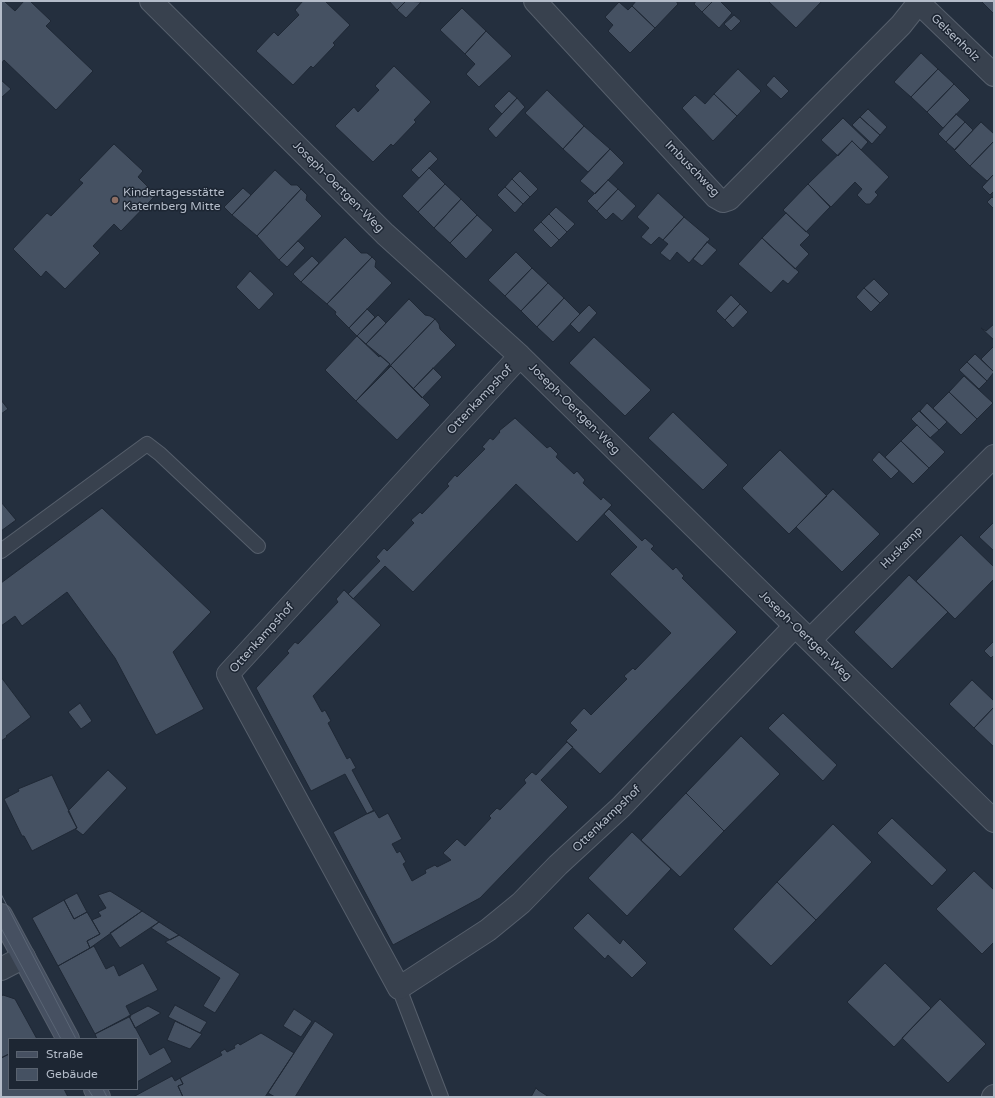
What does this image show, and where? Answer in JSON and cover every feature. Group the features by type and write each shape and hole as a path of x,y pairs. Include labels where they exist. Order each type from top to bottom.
{"main road":[{"path":"1,915 67,1038"}],"street":[{"name":"Joseph-Oertgen-Weg","path":"151,1 385,234 520,356 994,821"},
{"name":"Imbuschweg","path":"539,2 716,197 723,201 729,199 901,25 919,2"},
{"name":"Gelsenholz","path":"919,2 994,75"},
{"name":"Ottenkampshof","path":"520,356 228,674 399,988 488,930 521,903 558,865 621,807 803,633"},
{"name":"Huskamp","path":"803,633 994,456"},
{"path":"1,969 24,957"}],"lane":[{"path":"1,551 147,444 160,454 258,546"},
{"name":"Ottenkampshof","path":"399,988 441,1097"}],"building":[{"path":"1,1 4,1 15,11 24,1 30,1 51,21 46,26 93,71 56,110 4,60 1,64"},
{"path":"303,1 325,1 350,25 333,43 335,45 313,68 311,66 293,85 256,51 274,32 278,36 299,15 295,10"},
{"path":"389,1 406,1 397,10"},
{"path":"406,1 421,2 406,18 397,10"},
{"path":"636,1 676,1 678,4 655,28 632,6"},
{"path":"696,1 713,1 702,12 694,4"},
{"path":"713,1 720,1 732,13 719,28 702,12"},
{"path":"768,1 822,1 796,28"},
{"path":"981,1 994,1 994,12 993,13"},
{"path":"619,2 628,10 632,6 655,28 630,53 608,31 613,25 605,17"},
{"path":"462,8 486,31 465,54 440,30"},
{"path":"734,15 741,21 731,31 724,24"},
{"path":"486,31 512,56 479,87 466,74 475,64 465,54"},
{"path":"921,53 938,69 911,97 894,82"},
{"path":"394,66 431,102 414,120 416,122 393,146 391,144 373,162 335,126 354,107 358,112 379,90 375,86"},
{"path":"738,69 761,91 737,116 714,94"},
{"path":"938,69 954,84 927,112 911,97"},
{"path":"774,76 789,91 781,99 766,85"},
{"path":"1,80 11,89 2,97 1,96"},
{"path":"954,84 970,100 943,128 927,112"},
{"path":"547,90 584,126 563,149 525,113"},
{"path":"509,91 517,98 502,114 494,106"},
{"path":"714,94 737,116 713,141 682,108 695,95 705,104"},
{"path":"517,98 525,107 496,138 488,129"},
{"path":"868,109 887,127 880,135 860,117"},
{"path":"956,114 965,122 946,142 938,134"},
{"path":"860,117 880,135 872,144 852,125"},
{"path":"843,118 868,142 861,150 852,141 838,156 821,140"},
{"path":"965,122 973,130 955,150 946,142"},
{"path":"981,122 994,134 994,141 970,166 954,150"},
{"path":"584,126 610,149 588,172 563,149"},
{"path":"852,141 889,177 875,192 878,195 870,204 866,204 857,195 862,189 855,182 831,207 808,184"},
{"path":"994,141 994,174 987,181 970,166"},
{"path":"114,144 143,171 138,177 156,195 121,231 114,224 93,246 100,253 65,289 46,271 41,277 13,249 47,213 51,216 83,183 79,180"},
{"path":"610,149 624,163 595,194 580,181"},
{"path":"430,151 438,159 419,178 411,170"},
{"path":"429,168 445,184 418,212 402,196"},
{"path":"275,170 291,185 297,185 301,189 257,236 232,215"},
{"path":"520,171 538,189 530,197 512,179"},
{"path":"994,174 994,191 990,195 982,187"},
{"path":"512,179 530,197 523,204 505,187"},
{"path":"608,180 618,189 597,211 587,201"},
{"path":"445,184 461,199 434,228 418,212"},
{"path":"808,184 830,207 806,232 783,210"},
{"path":"505,187 523,204 515,213 497,195"},
{"path":"243,188 251,195 232,215 224,207"},
{"path":"301,189 307,195 306,200 322,216 279,260 257,236"},
{"path":"618,189 636,206 622,221 613,213 606,220 597,211"},
{"path":"658,193 684,217 663,240 659,237 651,245 641,237 649,228 637,217"},
{"path":"992,197 994,199 994,209 987,202"},
{"path":"461,199 477,215 450,243 434,228"},
{"path":"556,207 575,224 567,232 549,214"},
{"path":"786,213 810,235 800,245 809,254 795,269 762,238"},
{"path":"549,214 567,232 559,240 541,222"},
{"path":"477,215 493,230 466,259 450,243"},
{"path":"684,217 710,239 689,263 677,252 670,261 660,253 668,244 663,240"},
{"path":"541,222 559,240 551,248 533,230"},
{"path":"345,237 361,253 367,253 372,257 327,304 301,282"},
{"path":"762,238 799,272 788,284 783,280 771,293 738,264"},
{"path":"298,241 305,248 287,267 279,260"},
{"path":"707,242 717,250 702,266 693,259"},
{"path":"516,252 532,268 505,296 488,280"},
{"path":"312,256 319,263 301,282 293,274"},
{"path":"372,257 376,261 375,267 392,283 349,328 335,314 336,312 327,304"},
{"path":"532,268 548,283 521,311 505,296"},
{"path":"250,271 274,294 259,310 236,287"},
{"path":"874,279 889,294 880,303 864,288"},
{"path":"548,283 564,298 537,327 521,311"},
{"path":"864,288 880,303 871,312 856,297"},
{"path":"731,295 740,304 725,320 716,311"},
{"path":"564,298 580,314 553,342 537,327"},
{"path":"409,299 425,315 435,319 388,368 390,364 366,344"},
{"path":"740,304 748,312 733,328 725,320"},
{"path":"589,305 597,313 579,333 570,324"},
{"path":"367,309 375,317 357,336 349,328"},
{"path":"378,315 386,323 366,344 357,336"},
{"path":"435,319 439,324 440,329 456,345 413,389 391,366 388,368"},
{"path":"994,324 994,340 981,328 986,331"},
{"path":"357,336 379,357 380,355 390,364 356,401 325,370"},
{"path":"594,337 651,390 625,416 569,363"},
{"path":"994,346 994,372 981,359"},
{"path":"975,354 994,372 987,381 967,362"},
{"path":"967,362 987,381 979,389 959,370"},
{"path":"391,366 430,405 397,440 356,401"},
{"path":"433,368 442,377 422,398 413,389"},
{"path":"964,376 993,403 977,419 949,392"},
{"path":"949,392 977,419 961,435 933,408"},
{"path":"1,400 8,409 1,414"},
{"path":"927,403 947,422 939,430 920,411"},
{"path":"919,411 939,430 930,438 911,419"},
{"path":"673,412 728,465 703,490 648,438"},
{"path":"515,418 547,448 550,446 558,454 556,457 574,474 577,471 585,480 583,483 601,500 603,497 612,505 577,542 516,484 413,592 385,566 353,599 348,594 380,561 376,557 384,548 387,551 414,523 411,520 420,512 422,514 449,486 447,484 455,475 457,477 485,449 482,447 490,438 493,440 500,432 499,431"},
{"path":"917,425 945,452 929,468 901,441"},
{"path":"901,441 929,468 913,484 885,457"},
{"path":"780,450 827,496 789,534 742,488"},
{"path":"879,452 899,471 891,479 872,460"},
{"path":"833,489 880,534 842,572 796,527"},
{"path":"1,502 16,520 1,531"},
{"path":"102,508 211,612 173,652 204,709 156,735 115,658 67,592 22,626 15,616 1,626 1,583"},
{"path":"609,509 642,541 645,538 654,546 651,549 673,570 676,567 684,576 682,578 737,632 600,774 566,741 577,730 570,723 584,708 591,715 627,679 624,676 633,668 635,670 671,633 610,574 637,547 604,514"},
{"path":"994,522 994,551 979,537"},
{"path":"961,535 994,567 994,579 955,619 916,581"},
{"path":"909,575 948,612 892,669 854,632"},
{"path":"344,590 381,625 313,696 322,712 325,710 331,721 328,723 347,759 350,757 356,768 352,770 374,811 367,814 345,774 311,791 256,688 289,653 287,651 295,642 298,644 338,602 336,599"},
{"path":"994,641 994,655 991,658 984,651"},
{"path":"1,677 31,717 1,741"},
{"path":"972,680 994,701 994,707 974,728 949,704"},
{"path":"80,703 92,721 81,729 68,712"},
{"path":"994,707 994,747 974,728"},
{"path":"783,713 837,765 823,781 768,728"},
{"path":"741,736 780,774 724,831 686,793"},
{"path":"567,742 573,747 541,780 568,807 480,898 393,945 333,832 374,810 379,818 388,813 402,839 392,844 397,853 400,851 406,862 403,864 412,881 426,873 425,870 435,865 437,867 451,860 443,853 457,839 465,846 491,818 489,816 497,808 500,810 526,783 524,780 532,772 536,775"},
{"path":"108,770 127,788 83,835 75,829 77,828 68,811"},
{"path":"52,775 77,828 32,851 24,836 22,836 4,799 19,791 18,789"},
{"path":"686,793 724,831 680,877 641,840"},
{"path":"892,818 947,870 932,886 877,833"},
{"path":"833,824 872,862 816,920 777,882"},
{"path":"632,832 671,869 627,916 588,878"},
{"path":"974,871 994,890 994,942 982,954 936,909"},
{"path":"777,882 816,920 771,966 733,929"},
{"path":"110,891 142,911 90,948 87,941 100,934 92,920 101,916 98,912 106,908 98,895"},
{"path":"77,893 87,912 74,919 64,900"},
{"path":"64,900 74,919 87,912 100,934 87,941 90,948 58,966 32,918"},
{"path":"142,911 159,922 120,948 110,933"},
{"path":"588,913 620,944 623,939 647,963 632,978 608,955 605,959 573,928"},
{"path":"159,922 179,935 170,940 151,928"},
{"path":"179,935 240,974 215,1013 203,1006 220,978 165,942"},
{"path":"94,946 106,969 114,965 119,976 143,963 158,990 126,1006 131,1016 95,1034 58,966"},
{"path":"885,963 931,1008 894,1047 847,1002"},
{"path":"3,995 15,999 36,1038 8,1038 8,1054 1,1058 1,996"},
{"path":"940,999 986,1044 948,1083 902,1038"},
{"path":"175,1005 207,1022 200,1033 168,1017"},
{"path":"148,1006 161,1013 135,1028 129,1016"},
{"path":"294,1009 312,1021 301,1037 283,1026"},
{"path":"129,1016 150,1055 164,1047 172,1062 138,1081 138,1038 97,1038 95,1034"},
{"path":"175,1021 202,1034 190,1049 167,1040"},
{"path":"315,1021 334,1034 295,1097 275,1097 268,1093"},
{"path":"261,1033 294,1053 265,1097 183,1097 178,1086 183,1084 180,1078 222,1055 220,1052 225,1049 227,1052 235,1048 234,1046 238,1043 240,1045"},
{"path":"8,1054 8,1090 64,1090 68,1097 1,1097 1,1058"},
{"path":"172,1076 175,1081 180,1078 183,1084 178,1086 183,1097 133,1097"},
{"path":"536,1088 538,1090 549,1097 531,1097"}],"tram line":[{"path":"1,894 75,1038"},
{"path":"1,928 60,1038"},
{"path":"89,1090 93,1097"},
{"path":"104,1090 107,1097"}],"place":[{"name":"Kindertagesstätte Katernberg Mitte","path":"115,200"}]}
